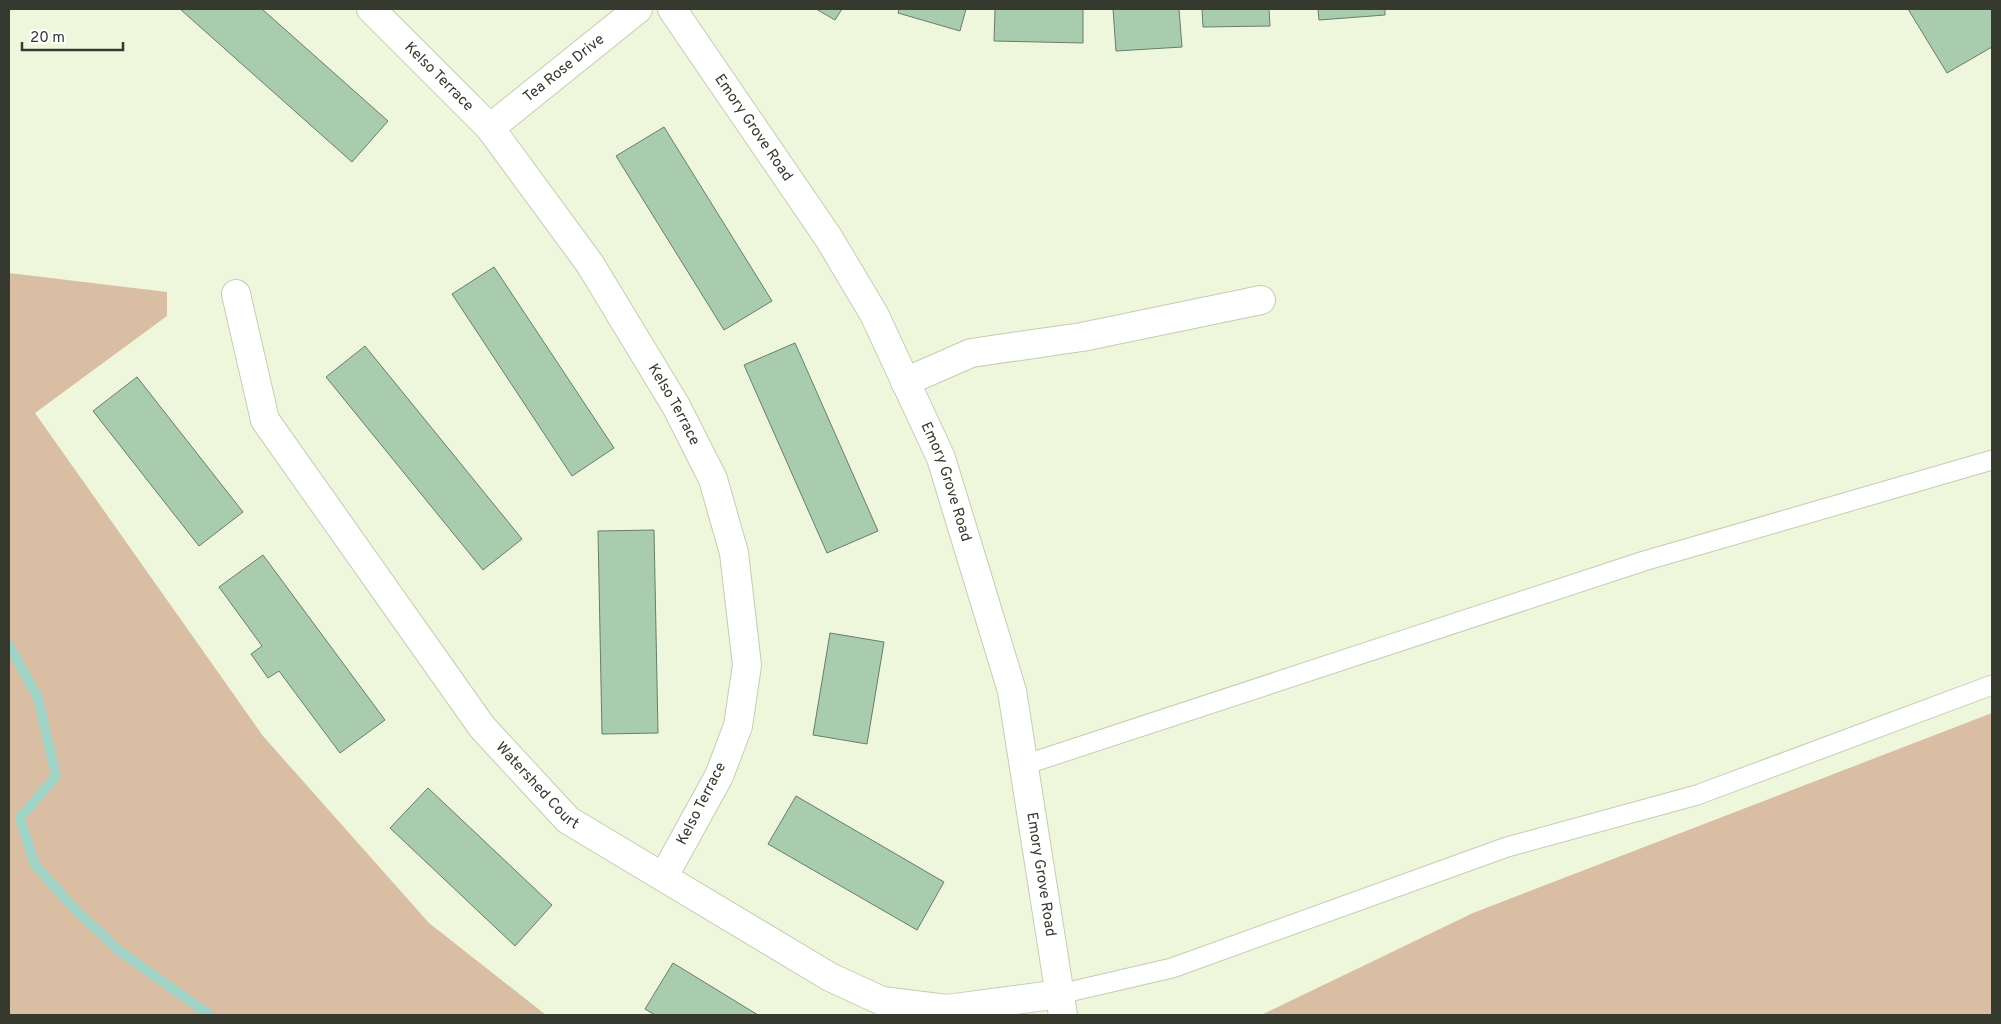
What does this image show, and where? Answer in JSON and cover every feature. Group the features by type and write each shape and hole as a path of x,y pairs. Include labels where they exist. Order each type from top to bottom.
{"street":[{"name":"Kelso Terrace","path":"371,9 490,128 590,264 676,406 713,479 734,553 747,665 738,726 719,776 664,876"},
{"name":"Tea Rose Drive","path":"490,128 638,9"},
{"name":"Emory Grove Road","path":"672,9 828,237 874,314 941,458 1012,691 1062,1004"},
{"name":"Watershed Court","path":"236,294 265,420 482,727 568,820 830,977 882,1001 947,1009 1062,1004"},
{"path":"905,382 971,353 1082,337 1261,300"}],"lane":[{"path":"1024,765 1644,561 1992,460"},
{"path":"1062,1004 1172,968 1507,846 1696,795 1992,685"}],"shaded area":[{"path":"9,273 167,292 167,316 35,413 263,736 429,923 546,1015 9,1015"},
{"path":"1992,713 1992,1015 1261,1015 1473,913"}],"building":[{"path":"180,9 262,9 388,121 352,162"},
{"path":"816,9 842,9 835,20"},
{"path":"899,9 966,9 960,31 898,13"},
{"path":"995,9 1083,9 1083,43 994,41"},
{"path":"1113,9 1179,9 1182,47 1116,51"},
{"path":"1202,9 1269,9 1270,26 1203,27"},
{"path":"1318,9 1385,9 1385,15 1319,20"},
{"path":"1908,9 1992,9 1992,47 1947,73"},
{"path":"664,127 772,301 724,330 616,156"},
{"path":"494,267 614,448 572,476 452,294"},
{"path":"795,343 878,531 827,553 744,365"},
{"path":"365,346 522,539 483,570 326,377"},
{"path":"137,377 243,512 199,546 93,411"},
{"path":"654,530 658,733 602,734 598,531"},
{"path":"263,555 385,720 340,753 279,671 268,678 251,654 262,646 219,587"},
{"path":"830,633 884,642 867,744 813,735"},
{"path":"428,788 552,905 515,946 390,828"},
{"path":"796,796 944,882 917,930 768,844"},
{"path":"673,963 758,1015 655,1015 645,1009"}],"waterway":[{"path":"9,645 38,698 56,776 20,818 35,865 71,905 118,950 210,1015"}]}
